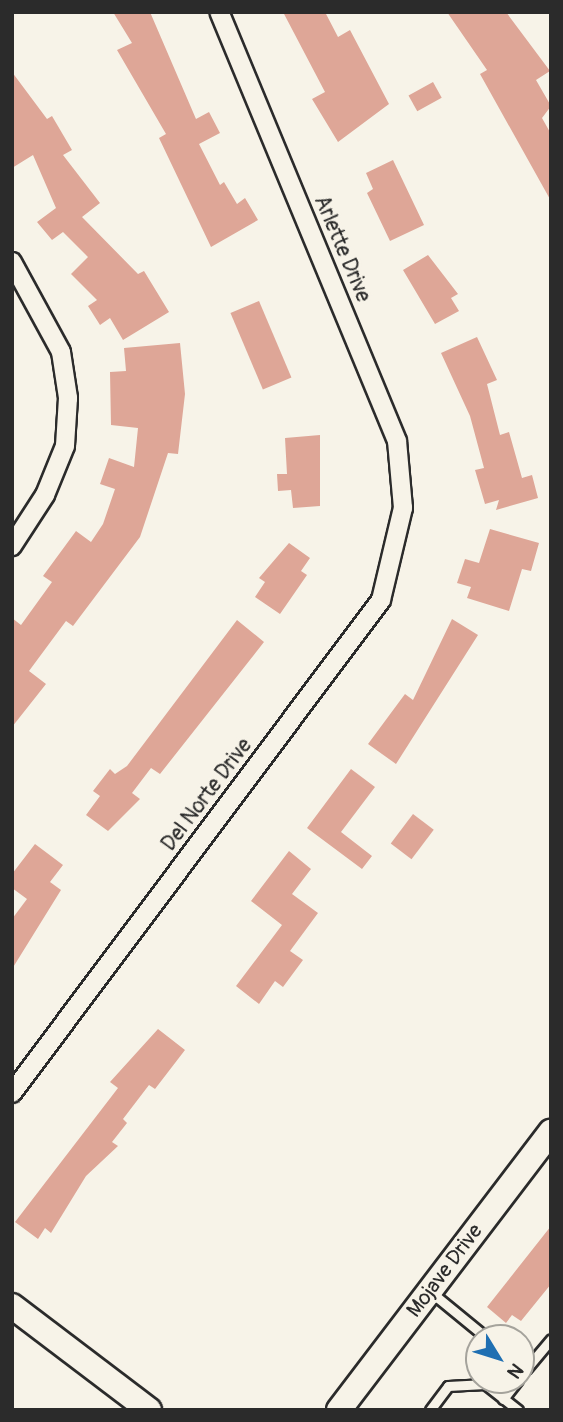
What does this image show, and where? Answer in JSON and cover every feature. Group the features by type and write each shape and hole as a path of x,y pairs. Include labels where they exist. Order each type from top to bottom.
{"main road":[{"name":"Mojave Drive","path":"339,1410 551,1132"},
{"path":"12,1306 149,1410"}],"street":[{"name":"Arlette Drive","path":"219,12 397,440 403,508"},
{"path":"12,262 45,315 68,398 65,446 45,495 12,546"},
{"name":"Del Norte Drive","path":"12,1093 381,600 403,508"}],"lane":[{"path":"430,1292 470,1324"},
{"path":"535,1357 551,1339"},
{"path":"430,1410 448,1386 485,1384 514,1409"},
{"path":"503,1399 507,1394"}],"building":[{"path":"113,12 150,12 196,119 209,112 220,133 199,144 220,185 224,182 237,204 245,198 258,220 211,247 159,138 166,134 117,50 132,43"},
{"path":"283,12 325,12 338,37 350,30 389,104 338,142 312,99 325,92"},
{"path":"447,12 506,12 550,71 536,80 551,106 542,118 551,134 551,201 480,74 487,70"},
{"path":"12,72 47,119 52,116 72,150 63,155 100,203 82,217 138,274 144,271 169,312 123,340 110,318 100,325 88,306 97,300 71,274 88,257 63,232 52,240 37,222 56,208 33,155 12,168"},
{"path":"433,82 442,98 417,111 409,96"},
{"path":"393,160 424,225 390,241 367,193 373,189 366,173"},
{"path":"428,255 458,294 451,298 459,311 435,324 403,270"},
{"path":"259,301 291,377 263,390 230,313"},
{"path":"477,337 497,380 487,384 500,435 509,432 522,478 532,475 538,498 496,510 499,500 485,504 475,470 484,468 470,416 441,353"},
{"path":"180,343 185,394 178,454 168,453 140,537 73,626 66,621 29,671 46,684 12,727 12,618 21,625 52,582 43,576 76,531 91,542 103,524 115,489 100,484 109,458 134,467 138,428 111,425 110,372 126,371 124,348"},
{"path":"320,435 320,506 293,508 291,490 278,491 277,474 287,474 285,438"},
{"path":"490,529 539,543 531,571 522,569 509,611 467,598 471,587 457,583 465,559 479,563"},
{"path":"289,543 310,558 301,571 307,575 280,614 255,597 265,582 259,578"},
{"path":"452,619 478,635 396,764 368,744 405,694 413,700"},
{"path":"237,620 264,642 160,774 151,768 132,793 140,799 108,831 86,815 100,796 93,791 110,769 115,774 127,766"},
{"path":"351,769 375,787 341,832 372,856 362,869 307,828"},
{"path":"413,814 434,830 411,859 391,844"},
{"path":"35,844 63,865 50,882 61,890 12,969 12,919 27,899 12,888 12,874"},
{"path":"289,851 311,869 292,894 318,913 290,951 303,960 283,987 275,981 259,1004 236,986 282,925 251,901"},
{"path":"158,1029 185,1050 155,1089 149,1085 123,1119 127,1123 112,1142 118,1146 86,1176 51,1233 45,1228 38,1239 15,1222 118,1088 110,1082"},
{"path":"551,1226 551,1284 521,1321 512,1315 506,1323 487,1307"}]}
